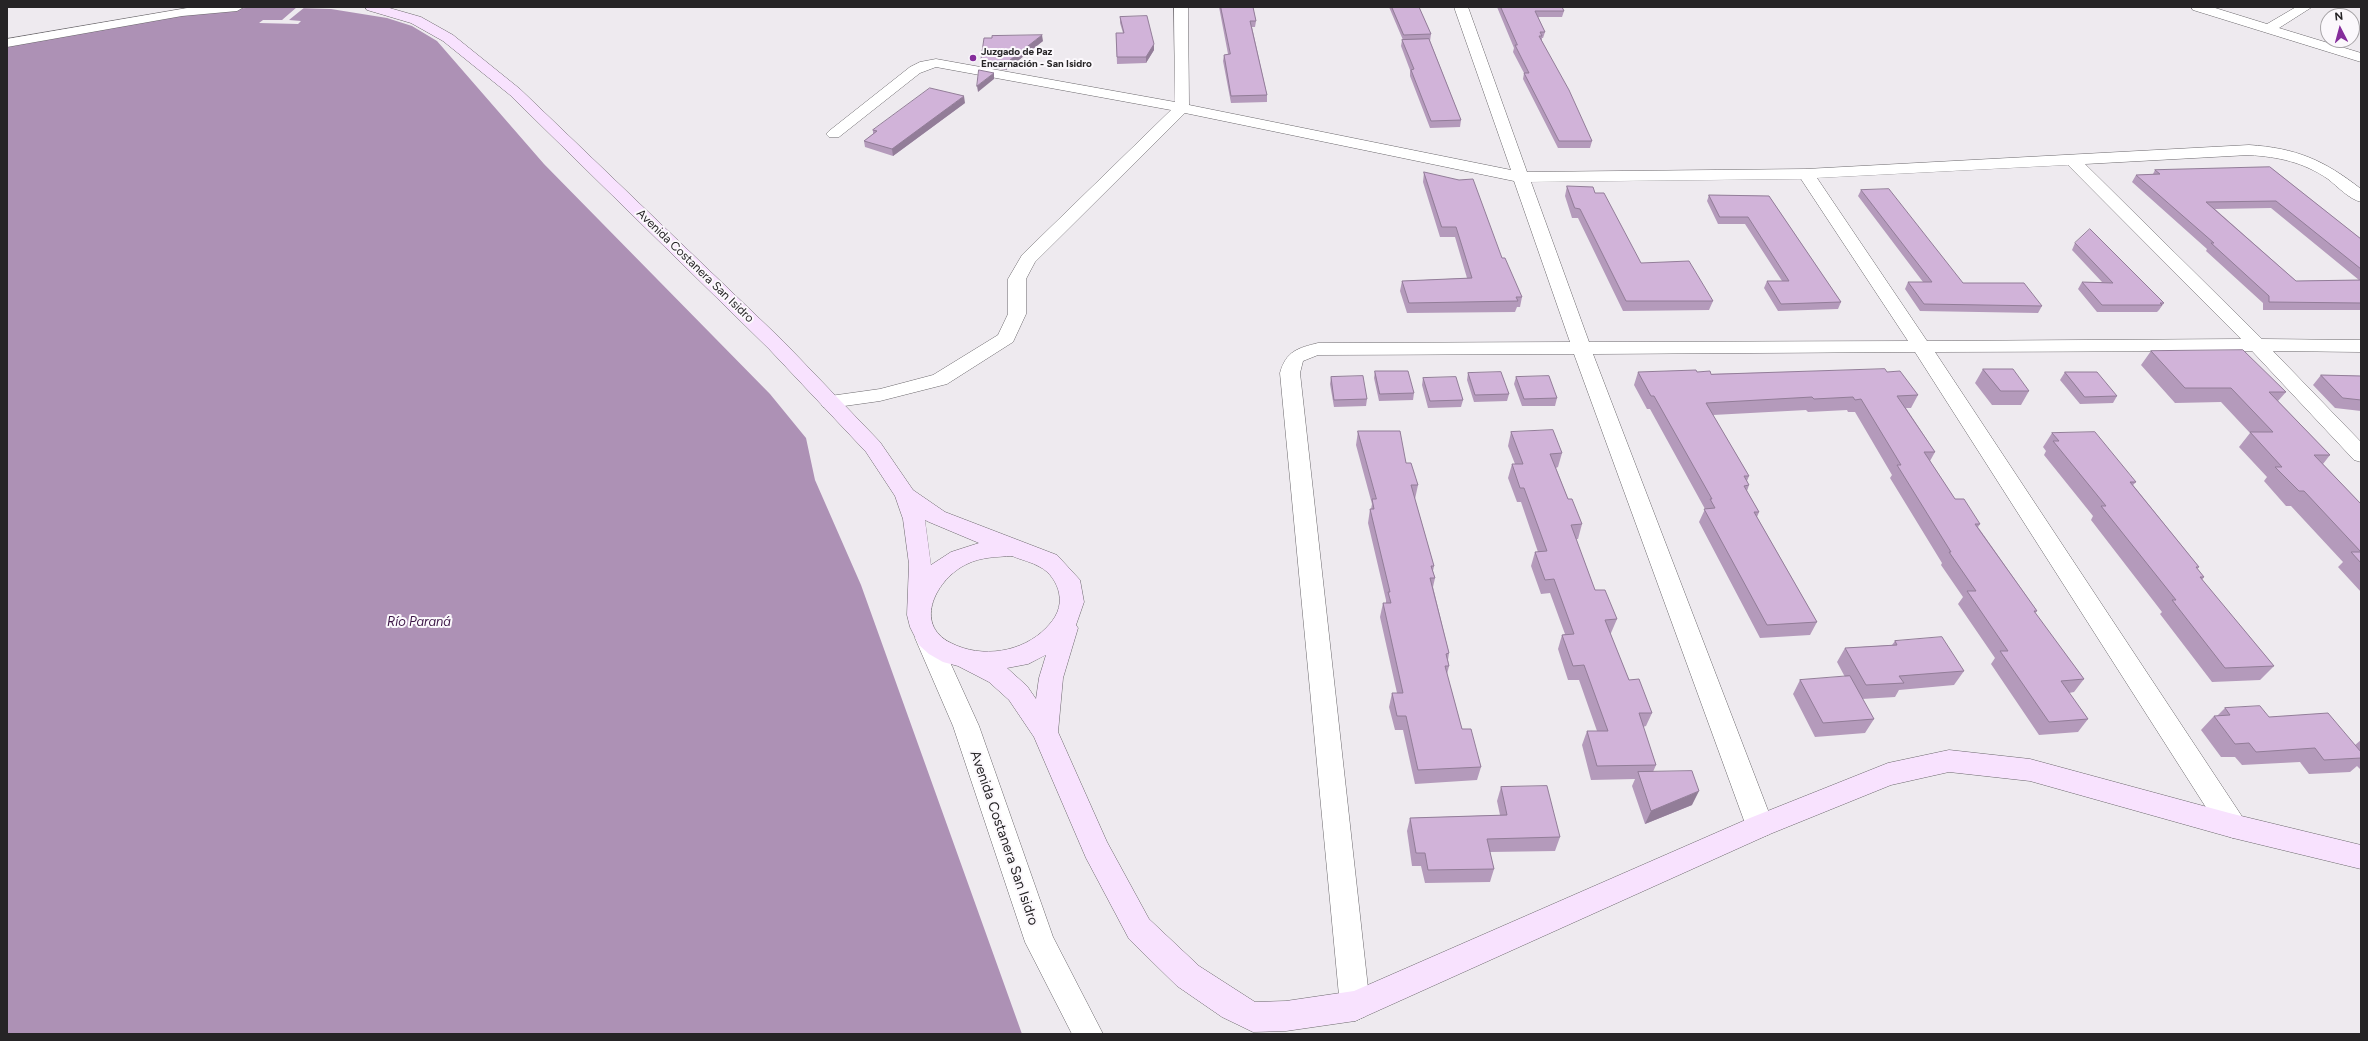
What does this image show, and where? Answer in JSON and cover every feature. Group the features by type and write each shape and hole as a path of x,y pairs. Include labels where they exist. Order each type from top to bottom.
{"main road":[{"name":"Avenida Costanera San Isidro","path":"372,7 416,20 448,38 515,92 776,345 873,447 905,495 914,519 920,564 919,620 927,638 944,652 968,661 988,663 1008,661 1028,655 1045,646 1058,634 1068,620 1073,604 1071,587 1063,573 1050,561 1033,552 1013,548 989,549 971,554 945,566 929,582 920,600"},
{"path":"905,495 937,517 1013,548"},
{"path":"1045,732 1051,678 1068,620"},
{"path":"968,661 998,675 1018,693 1045,732 1096,849 1139,930 1188,976 1233,1007 1253,1016 1286,1016 1355,1006 1760,826 1888,774 1949,761 2030,770 2233,826 2361,857"}],"street":[{"path":"7,43 182,12 237,7"},
{"path":"830,402 880,395 940,380 1006,338 1017,314 1017,279 1028,259 1182,108 1181,7"},
{"path":"1460,7 1581,347 1760,826"},
{"path":"2198,7 2361,58"},
{"path":"2268,30 2305,7"},
{"path":"834,134 916,70 925,65 936,63 1182,108 1520,177 1806,174 2249,150 2277,151 2298,156 2328,171 2361,197"},
{"path":"2072,160 2257,345 2361,455"},
{"path":"2328,171 2361,177"},
{"path":"1806,174 1921,346 2233,826"},
{"path":"1355,1006 1290,372 1293,360 1301,353 1318,349 1581,347 2361,346"},
{"name":"Avenida Costanera San Isidro","path":"927,638 966,726 1040,942 1088,1034"}],"water":[{"name":"Río Paraná","path":"262,7 331,9 387,18 412,26 437,41 544,164 770,394 806,438 815,480 861,585 1022,1034 7,1034 7,44 198,12"}],"pier":[{"path":"297,7 305,7 289,20 301,21 298,24 259,23 263,20 282,20"}],"building":[{"path":"1221,7 1253,7 1256,21 1250,21 1267,95 1231,96 1224,55 1230,54"},
{"path":"1392,7 1419,7 1431,34 1404,35"},
{"path":"1501,7 1562,7 1564,11 1535,11 1545,32 1540,32 1542,36 1539,36 1569,90 1592,141 1559,141 1524,73 1529,73 1515,45 1517,45"},
{"path":"1147,16 1154,44 1146,57 1117,57 1116,33 1124,33 1120,17"},
{"path":"1042,35 1005,64 981,59 984,38 992,38 992,36"},
{"path":"1429,39 1461,120 1431,121 1411,70 1414,69 1402,40"},
{"path":"979,70 994,73 977,86"},
{"path":"930,88 964,96 892,149 864,141 877,131 873,130"},
{"path":"2270,167 2361,239 2361,269 2276,201 2206,202 2296,281 2361,280 2361,303 2269,302 2269,296 2211,243 2214,243 2136,175 2160,174 2155,170"},
{"path":"1424,172 1459,180 1473,179 1502,258 1505,258 1522,297 1516,297 1518,301 1409,303 1402,281 1472,278 1456,227 1442,227"},
{"path":"1567,186 1593,187 1595,193 1604,193 1641,263 1689,261 1713,301 1626,301 1580,209 1575,208"},
{"path":"1889,189 1963,283 2024,283 2042,306 1924,304 1908,282 1932,282 1861,190"},
{"path":"1709,195 1769,196 1841,302 1781,304 1767,281 1789,281 1748,217 1720,217"},
{"path":"2090,229 2164,303 2160,303 2162,305 2102,305 2082,282 2113,283 2075,243"},
{"path":"2243,350 2286,392 2269,392 2330,455 2314,455 2361,504 2361,552 2304,491 2299,491 2275,467 2282,467 2250,432 2273,432 2231,388 2185,388 2151,351"},
{"path":"1885,369 1887,372 1900,371 1918,395 1897,396 1935,452 1924,452 1955,499 1964,499 1980,524 1975,524 2037,611 2034,611 2084,679 2061,681 2088,719 2049,722 2000,651 2008,651 1967,591 1976,591 1949,552 1951,552 1897,465 1901,465 1861,399 1855,400 1853,397 1814,399 1812,397 1706,403 1749,476 1744,476 1749,485 1744,486 1759,512 1754,512 1817,622 1767,625 1704,509 1715,508 1710,499 1712,499 1654,396 1651,396 1638,372 1696,370 1697,372 1710,371 1711,374"},
{"path":"1983,369 2013,369 2029,391 2001,391"},
{"path":"1375,371 1408,371 1414,393 1380,394"},
{"path":"1501,372 1509,394 1475,395 1468,373"},
{"path":"2065,372 2097,372 2117,396 2085,397"},
{"path":"2321,375 2361,376 2361,400 2343,398"},
{"path":"1363,376 1367,399 1334,400 1331,377"},
{"path":"1549,376 1557,398 1524,399 1516,377"},
{"path":"1456,377 1463,400 1430,401 1423,378"},
{"path":"1553,430 1562,453 1550,454 1568,499 1572,499 1582,524 1571,525 1595,590 1605,590 1617,619 1605,620 1629,680 1639,679 1652,713 1639,713 1656,765 1597,766 1587,731 1608,731 1584,665 1573,666 1562,635 1574,634 1554,579 1545,580 1535,552 1547,551 1524,488 1520,488 1512,464 1523,464 1511,432"},
{"path":"1358,431 1400,431 1406,463 1411,463 1418,485 1411,485 1434,566 1431,566 1435,578 1430,578 1449,653 1446,654 1449,666 1445,666 1462,729 1471,729 1481,767 1418,770 1406,716 1397,716 1392,693 1403,693 1383,603 1391,603 1388,592 1390,592 1370,509 1374,509 1372,499 1376,499"},
{"path":"2095,432 2136,482 2130,482 2199,567 2196,567 2204,577 2200,577 2274,666 2225,668 2172,600 2176,600 2101,506 2106,506 2053,441 2059,441 2052,433"},
{"path":"2351,552 2361,552 2361,563"},
{"path":"1942,637 1964,671 1899,676 1904,683 1866,685 1845,648 1897,645 1895,641"},
{"path":"1850,676 1874,719 1823,723 1800,680"},
{"path":"2260,706 2269,717 2328,713 2361,752 2361,758 2324,760 2315,748 2256,752 2249,743 2235,744 2214,716 2230,715 2225,708"},
{"path":"1692,771 1699,791 1651,811 1638,772"},
{"path":"1547,786 1560,837 1487,839 1494,869 1428,870 1425,853 1416,853 1410,818 1507,815 1501,787"}],"place":[{"name":"Juzgado de Paz Encarnación - San Isidro","path":"973,58"}]}
